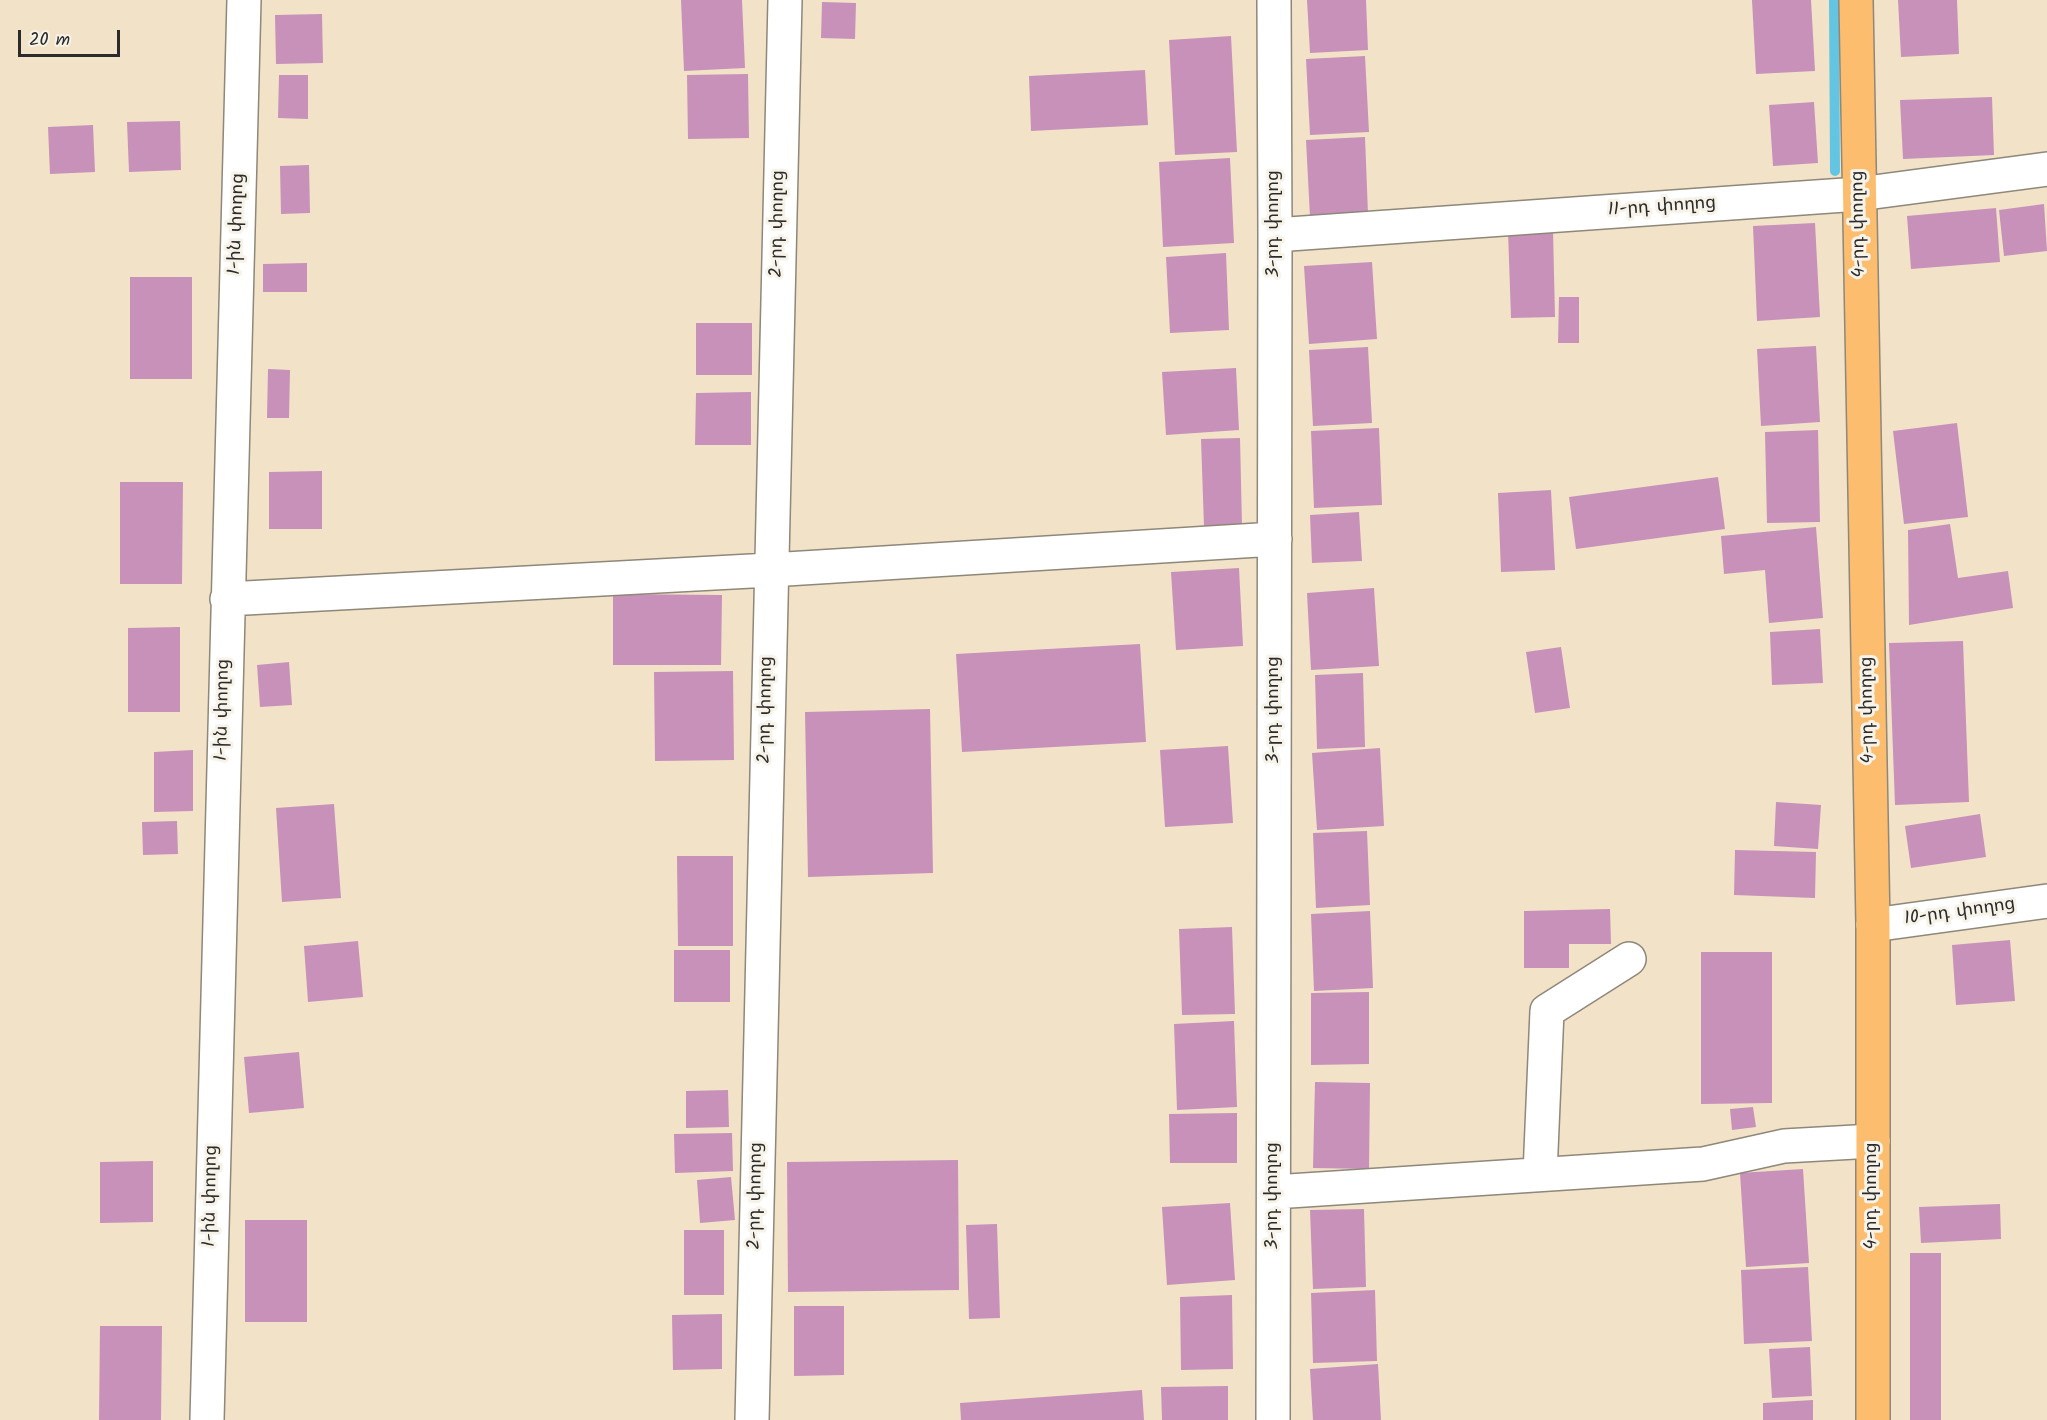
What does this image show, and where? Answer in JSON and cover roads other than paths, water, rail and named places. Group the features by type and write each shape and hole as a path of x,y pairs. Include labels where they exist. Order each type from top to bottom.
{"main road":[{"name":"4-րդ փողոց","path":"1856,0 1873,925 1873,1420"}],"street":[{"name":"1-ին փողոց","path":"207,1420 244,0"},
{"name":"2-րդ փողոց","path":"752,1420 785,0"},
{"name":"3-րդ փողոց","path":"1273,1420 1274,0"},
{"name":"11-րդ փողոց","path":"1275,235 1859,194 2047,170"},
{"path":"227,599 771,570 1275,539"},
{"name":"10-րդ փողոց","path":"1873,925 2047,901"},
{"path":"1540,1174 1547,1011 1629,959"},
{"path":"1274,1192 1703,1164 1784,1146 1873,1141"}],"waterway":[{"path":"1834,0 1835,171"}]}
